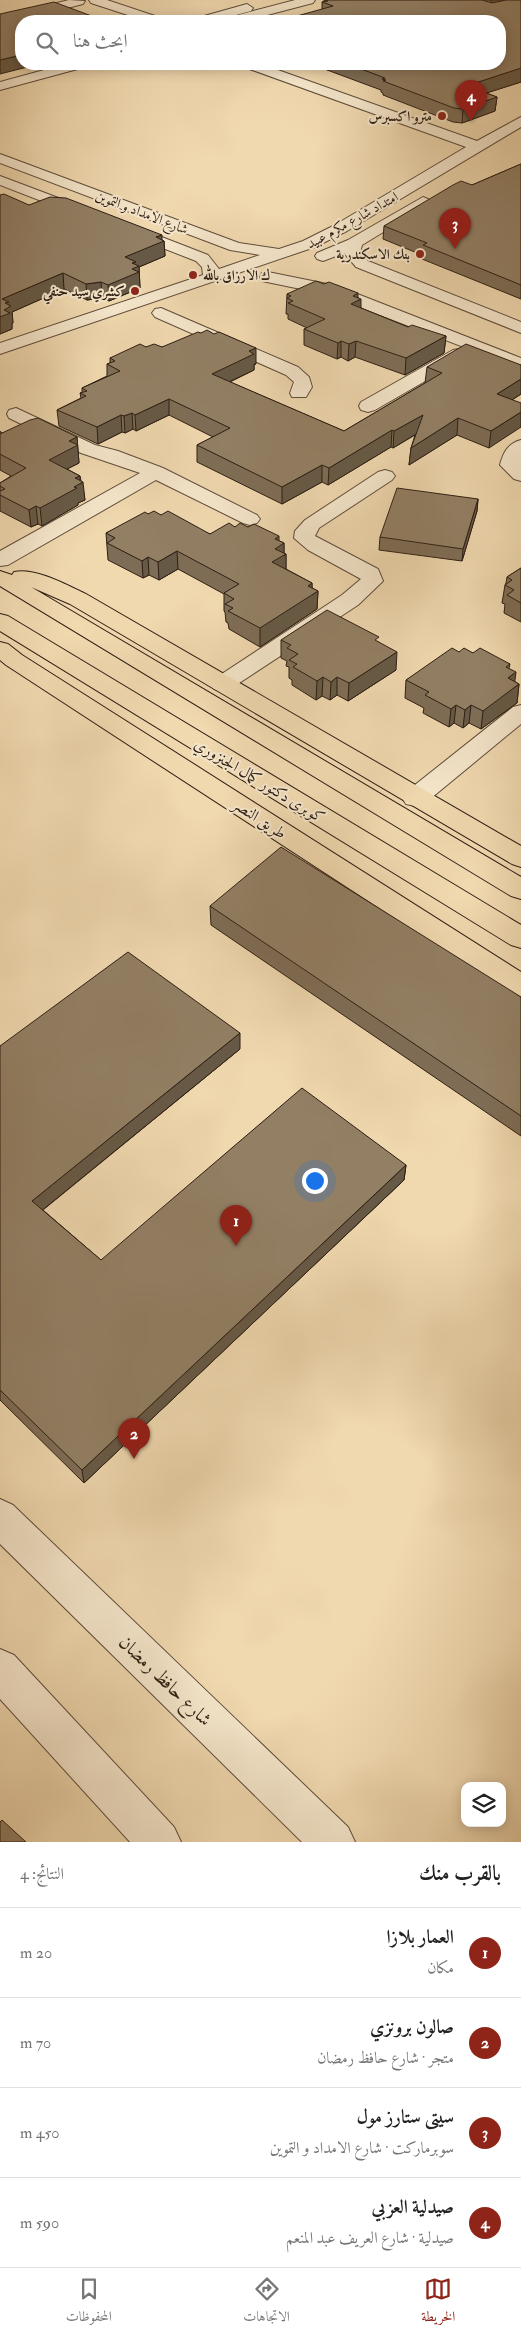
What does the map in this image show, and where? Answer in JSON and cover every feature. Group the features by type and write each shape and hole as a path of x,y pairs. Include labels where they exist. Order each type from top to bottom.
{"highway":[{"path":"0,572 50,585 78,598 415,798 521,858"},
{"path":"9,583 521,889"},
{"name":"كوبرى دكتور كمال الجنزوري","path":"0,621 521,938"},
{"name":"طريق النصر","path":"0,649 14,660 521,986"}],"street":[{"path":"0,14 61,0"},
{"path":"22,15 78,0 119,15"},
{"path":"95,0 139,15"},
{"path":"223,15 278,0"},
{"path":"254,15 310,0"},
{"path":"0,21 15,17"},
{"path":"0,76 23,70"},
{"path":"0,86 58,70"},
{"path":"266,70 479,147"},
{"name":"امتداد شارع مكرم عبيد","path":"250,283 268,277 290,260 341,228 521,121"},
{"name":"شارع الامداد و التموين","path":"0,158 246,250 290,260"},
{"name":"شارع الامداد و التموين","path":"0,180 93,216"},
{"name":"امتداد شارع مكرم عبيد","path":"312,260 354,243 438,192"},
{"path":"23,205 50,200"},
{"name":"شارع الامداد و التموين","path":"118,225 202,258 210,267 212,272 210,278"},
{"path":"160,241 179,237 188,229"},
{"path":"354,243 352,254 362,264 521,328"},
{"name":"امتداد شارع مكرم عبيد","path":"0,349 210,278 290,260"},
{"path":"268,277 331,290 521,364"},
{"path":"420,326 398,306 397,301 403,299 448,308 479,311"},
{"path":"143,319 188,304"},
{"path":"161,313 292,371 303,381 303,387 299,393"},
{"path":"42,317 64,327"},
{"path":"368,406 474,346"},
{"path":"16,414 88,449 111,455 156,472 250,519"},
{"path":"521,446 512,455 510,461 510,465 521,475"},
{"path":"0,560 156,472"},
{"path":"222,684 367,588 372,581 370,574 315,546 304,538 305,531 312,524 385,476"},
{"path":"415,798 521,712"},
{"name":"شارع حافظ رمضان","path":"0,1518 332,1842"},
{"path":"0,1669 159,1842"}],"building":[{"path":"325,0 482,0 492,3 506,0 521,0 521,68 466,86 497,97 463,109 454,108 383,81 386,80 382,79 385,78 364,70 506,70 506,15 301,15 333,6 322,2 328,1"},
{"path":"54,2 89,15 15,15 15,56 0,60 0,14"},
{"path":"521,164 521,285 423,245 427,243 384,226 461,181 472,185"},
{"path":"4,194 29,205 50,197 66,198 162,235 156,237 164,241 125,257 136,262 132,263 139,266 132,269 139,272 108,285 101,282 86,284 63,273 2,299 9,302 5,303 11,306 4,310 10,313 0,317 0,195"},
{"path":"316,281 324,284 329,282 358,293 353,296 361,299 351,304 408,327 412,325 446,336 406,358 356,341 349,344 341,341 338,343 304,329 325,319 288,303 293,301 287,298 291,296 287,294"},
{"path":"207,330 214,334 219,332 256,348 249,351 254,354 212,374 344,431 442,373 427,367 466,344 521,365 521,379 497,394 521,403 521,412 491,431 458,418 411,448 423,415 394,431 392,430 329,468 322,465 282,487 197,445 230,428 169,399 135,415 132,413 124,416 121,415 97,427 57,410 86,396 80,393 87,391 82,388 120,371 107,364 115,361 110,358 140,344 146,347 154,344 162,347"},
{"path":"38,418 77,437 69,441 78,445 49,460 80,476 75,478 83,482 74,487 77,488 40,508 36,506 29,510 0,495 0,491 5,489 0,486 0,483 26,468 0,454 0,434"},
{"path":"397,488 478,499 463,549 380,537"},
{"path":"154,511 161,515 168,511 210,534 229,523 235,527 240,523 248,527 254,524 279,536 275,539 284,543 275,549 286,554 272,562 312,583 308,586 318,591 260,628 228,611 233,608 225,604 234,599 224,593 239,584 177,551 158,562 148,557 142,561 107,543 115,538 106,533 145,512 148,514"},
{"path":"521,568 521,603 507,595 514,590 505,585 512,580 507,577"},
{"path":"327,610 379,637 375,640 397,652 349,683 337,677 331,682 323,677 317,681 293,667 297,664 289,660 298,654 287,648 291,645 281,640"},
{"path":"452,648 459,652 464,648 473,653 480,648 510,664 506,667 516,672 508,678 519,684 483,711 471,705 465,710 456,705 451,709 425,695 429,692 406,680"},
{"path":"281,847 521,997 521,1116 210,906"},
{"path":"128,952 240,1033 32,1201 101,1260 302,1088 406,1165 82,1470 0,1390 0,1046"},
{"path":"2,1820 26,1842 0,1842 0,1822"}],"place":[{"name":"مترو اكسبرس","path":"442,116"},
{"name":"صيدلية العزبي","path":"471,121"},
{"name":"سيتى ستارز مول","path":"455,249"},
{"name":"بنك الاسكندرية","path":"420,254"},
{"name":"ك الارزاق بالله","path":"193,275"},
{"name":"كشري سيد حنفي","path":"135,291"},
{"name":"العمار بلازا","path":"236,1246"},
{"name":"صالون برونزي","path":"134,1459"}]}
